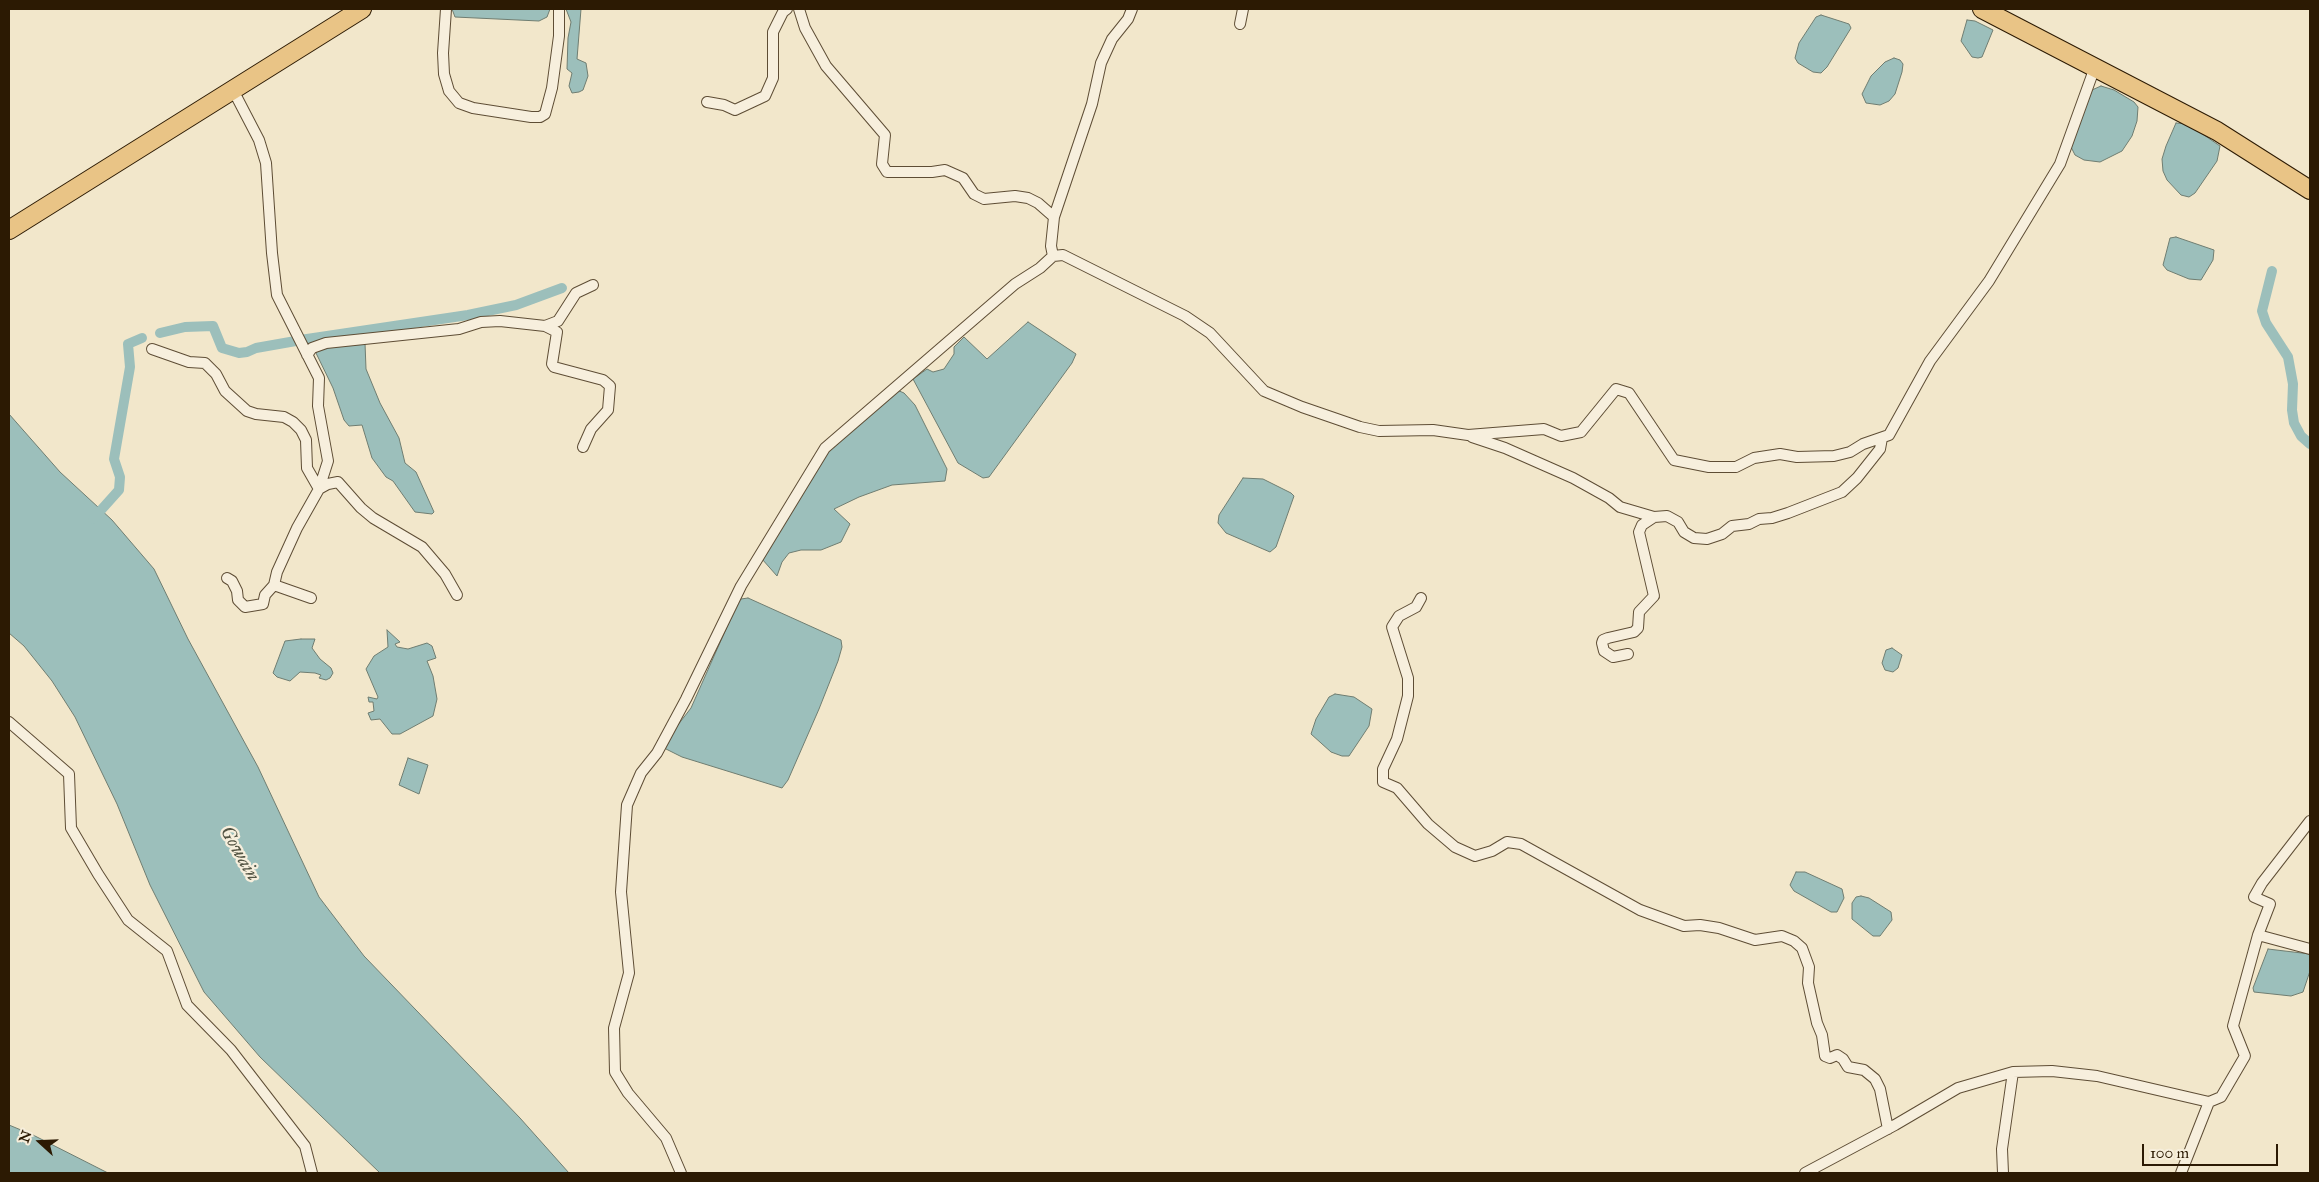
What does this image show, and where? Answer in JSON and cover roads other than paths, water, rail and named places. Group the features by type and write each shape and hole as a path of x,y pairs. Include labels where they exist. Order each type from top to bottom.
{"highway":[{"path":"9,230 362,9"},
{"path":"1982,9 2217,132 2310,190"}],"street":[{"path":"446,9 443,53 444,74 449,91 459,103 473,108 531,118 540,117 545,114 555,62 559,9"},
{"path":"707,102 724,105 735,110 764,96 770,90 773,78 773,32 776,23 787,9"},
{"path":"799,9 805,28 826,66 885,135 886,145 882,164 887,172 932,172 946,170 956,173 963,178 974,194 984,199 1015,196 1028,198 1038,203 1054,218"},
{"path":"1053,256 1051,246 1054,218 1092,104 1101,63 1112,40 1128,19 1132,9"},
{"path":"1240,24 1243,9"},
{"path":"1468,435 1544,429 1561,436 1581,432 1616,389 1629,393 1674,460 1709,467 1736,466 1754,458 1780,454 1797,457 1834,456 1850,452 1863,444 1889,435 1930,361 1969,310 2010,250 2060,164 2096,67"},
{"path":"227,578 232,581 237,591 238,600 244,607 263,604 265,595 274,584 276,572 297,528 319,489 328,461 318,406 319,378 277,295 266,163 260,140 233,90"},
{"path":"681,1173 666,1138 628,1093 614,1072 614,1028 629,973 621,892 627,805 641,773 657,754 686,699 741,586 825,448 1015,284 1040,268 1053,256 1063,255 1185,316 1210,333 1264,391 1360,427 1379,430 1433,430 1468,435 1505,448 1573,478 1609,498 1620,507 1654,517 1666,516 1678,522 1684,532 1694,538 1707,539 1722,534 1732,526 1749,524 1759,519 1772,518 1842,492 1857,478 1880,449 1882,438"},
{"path":"545,326 558,321 576,293 593,285"},
{"path":"307,355 312,348 340,341 459,329 481,322 500,321 545,326 557,332 552,364 554,368 603,380 608,382 610,386 608,410 591,429 583,447"},
{"path":"152,349 189,362 205,363 216,374 225,391 247,411 256,414 284,417 293,422 301,430 306,440 307,468 319,489"},
{"path":"319,489 328,484 338,482 361,508 373,518 422,547 445,574 457,595"},
{"path":"1628,654 1613,657 1604,650 1602,643 1603,640 1608,638 1634,632 1638,628 1639,612 1654,596 1639,532 1642,525 1654,517"},
{"path":"274,584 311,598"},
{"path":"1421,598 1416,607 1399,616 1392,627 1408,678 1408,696 1397,739 1383,769 1384,782 1397,788 1428,824 1455,847 1475,856 1492,851 1507,842 1522,844 1640,910 1684,926 1709,926 1755,940 1782,936 1794,941 1802,948 1809,967 1808,984 1816,1023 1822,1035 1825,1056 1830,1058 1837,1055 1843,1059 1848,1067 1864,1070 1875,1079 1880,1088 1888,1129"},
{"path":"9,722 69,774 71,828 98,874 128,920 167,951 187,1005 230,1050 305,1146 312,1173"},
{"path":"1805,1173 1888,1129 1958,1088 2013,1072 2052,1071 2097,1076 2209,1102 2221,1097 2245,1056 2233,1026 2258,935 2270,904 2254,897 2262,883 2310,820"},
{"path":"2258,935 2310,949"},
{"path":"2003,1173 2002,1149 2013,1072"},
{"path":"2181,1173 2209,1102"}],"water":[{"path":"452,9 550,9 547,17 539,21 455,17"},
{"path":"566,9 581,9 577,59 586,63 588,76 583,90 572,93 569,86 572,73 567,69 568,38 571,22"},
{"path":"1821,15 1849,24 1851,28 1827,67 1821,73 1813,72 1798,63 1795,58 1799,43 1816,17"},
{"path":"1967,20 1975,21 1993,30 1982,57 1972,57 1961,41"},
{"path":"1894,58 1900,60 1903,64 1895,94 1889,101 1880,105 1866,103 1862,94 1871,76 1885,62"},
{"path":"2101,86 2114,90 2134,102 2138,107 2137,121 2132,136 2122,151 2100,162 2084,160 2075,155 2071,147 2092,90"},
{"path":"2176,123 2188,124 2220,146 2217,161 2195,193 2189,197 2181,195 2167,180 2163,171 2162,159"},
{"path":"2176,237 2214,250 2213,260 2201,280 2189,279 2167,270 2163,265 2170,238"},
{"path":"1028,322 1076,354 1072,363 989,477 983,478 958,463 913,379 927,369 933,372 944,369 954,354 954,347 964,337 987,359"},
{"path":"365,343 366,369 380,403 399,438 405,463 416,472 434,512 432,514 415,512 393,481 386,477 372,458 362,425 349,426 344,420 333,388 316,353 317,350 327,346"},
{"path":"897,390 904,393 915,405 947,469 945,481 892,485 859,497 834,509 850,524 841,542 821,550 801,550 789,553 782,562 777,576 762,559 830,447"},
{"name":"Gowain","path":"9,414 60,472 112,520 154,569 188,639 258,767 319,897 364,956 520,1118 569,1173 380,1173 260,1057 204,992 150,885 117,804 75,717 52,681 24,646 9,633"},
{"path":"1243,478 1263,479 1294,496 1276,547 1270,552 1226,533 1218,523 1219,515"},
{"path":"748,598 841,640 842,647 838,661 819,709 788,780 782,788 682,757 664,748 674,730 691,708 738,602 741,599"},
{"path":"387,630 400,642 395,644 397,647 408,649 427,643 432,646 436,658 427,661 433,676 437,699 433,716 400,734 392,734 380,719 371,720 368,713 374,711 373,702 369,702 368,697 377,699 378,697 366,669 374,656 388,647"},
{"path":"315,639 312,648 320,659 331,668 333,673 330,678 326,680 319,678 321,675 315,673 300,672 290,681 277,677 273,673 285,641"},
{"path":"1892,648 1902,655 1898,668 1893,672 1885,670 1882,663 1886,650"},
{"path":"1335,694 1354,697 1372,709 1369,726 1349,756 1342,756 1331,752 1311,734 1316,719 1329,697"},
{"path":"408,758 428,765 419,794 399,785"},
{"path":"1796,872 1805,872 1842,889 1844,898 1837,912 1831,912 1794,891 1790,885"},
{"path":"1856,897 1869,898 1891,912 1892,920 1880,936 1873,936 1852,919 1852,903"},
{"path":"2268,949 2310,954 2310,971 2303,992 2291,996 2254,992 2253,988"},
{"path":"9,1125 33,1135 108,1173 9,1173"}],"waterway":[{"path":"2272,271 2262,311 2266,323 2288,357 2293,384 2292,410 2294,423 2301,436 2310,444"},
{"path":"160,333 185,327 213,326 222,348 239,353 307,339 468,315 516,305 562,288"},
{"path":"93,519 119,490 120,477 114,459 130,367 128,344 142,338"}]}
